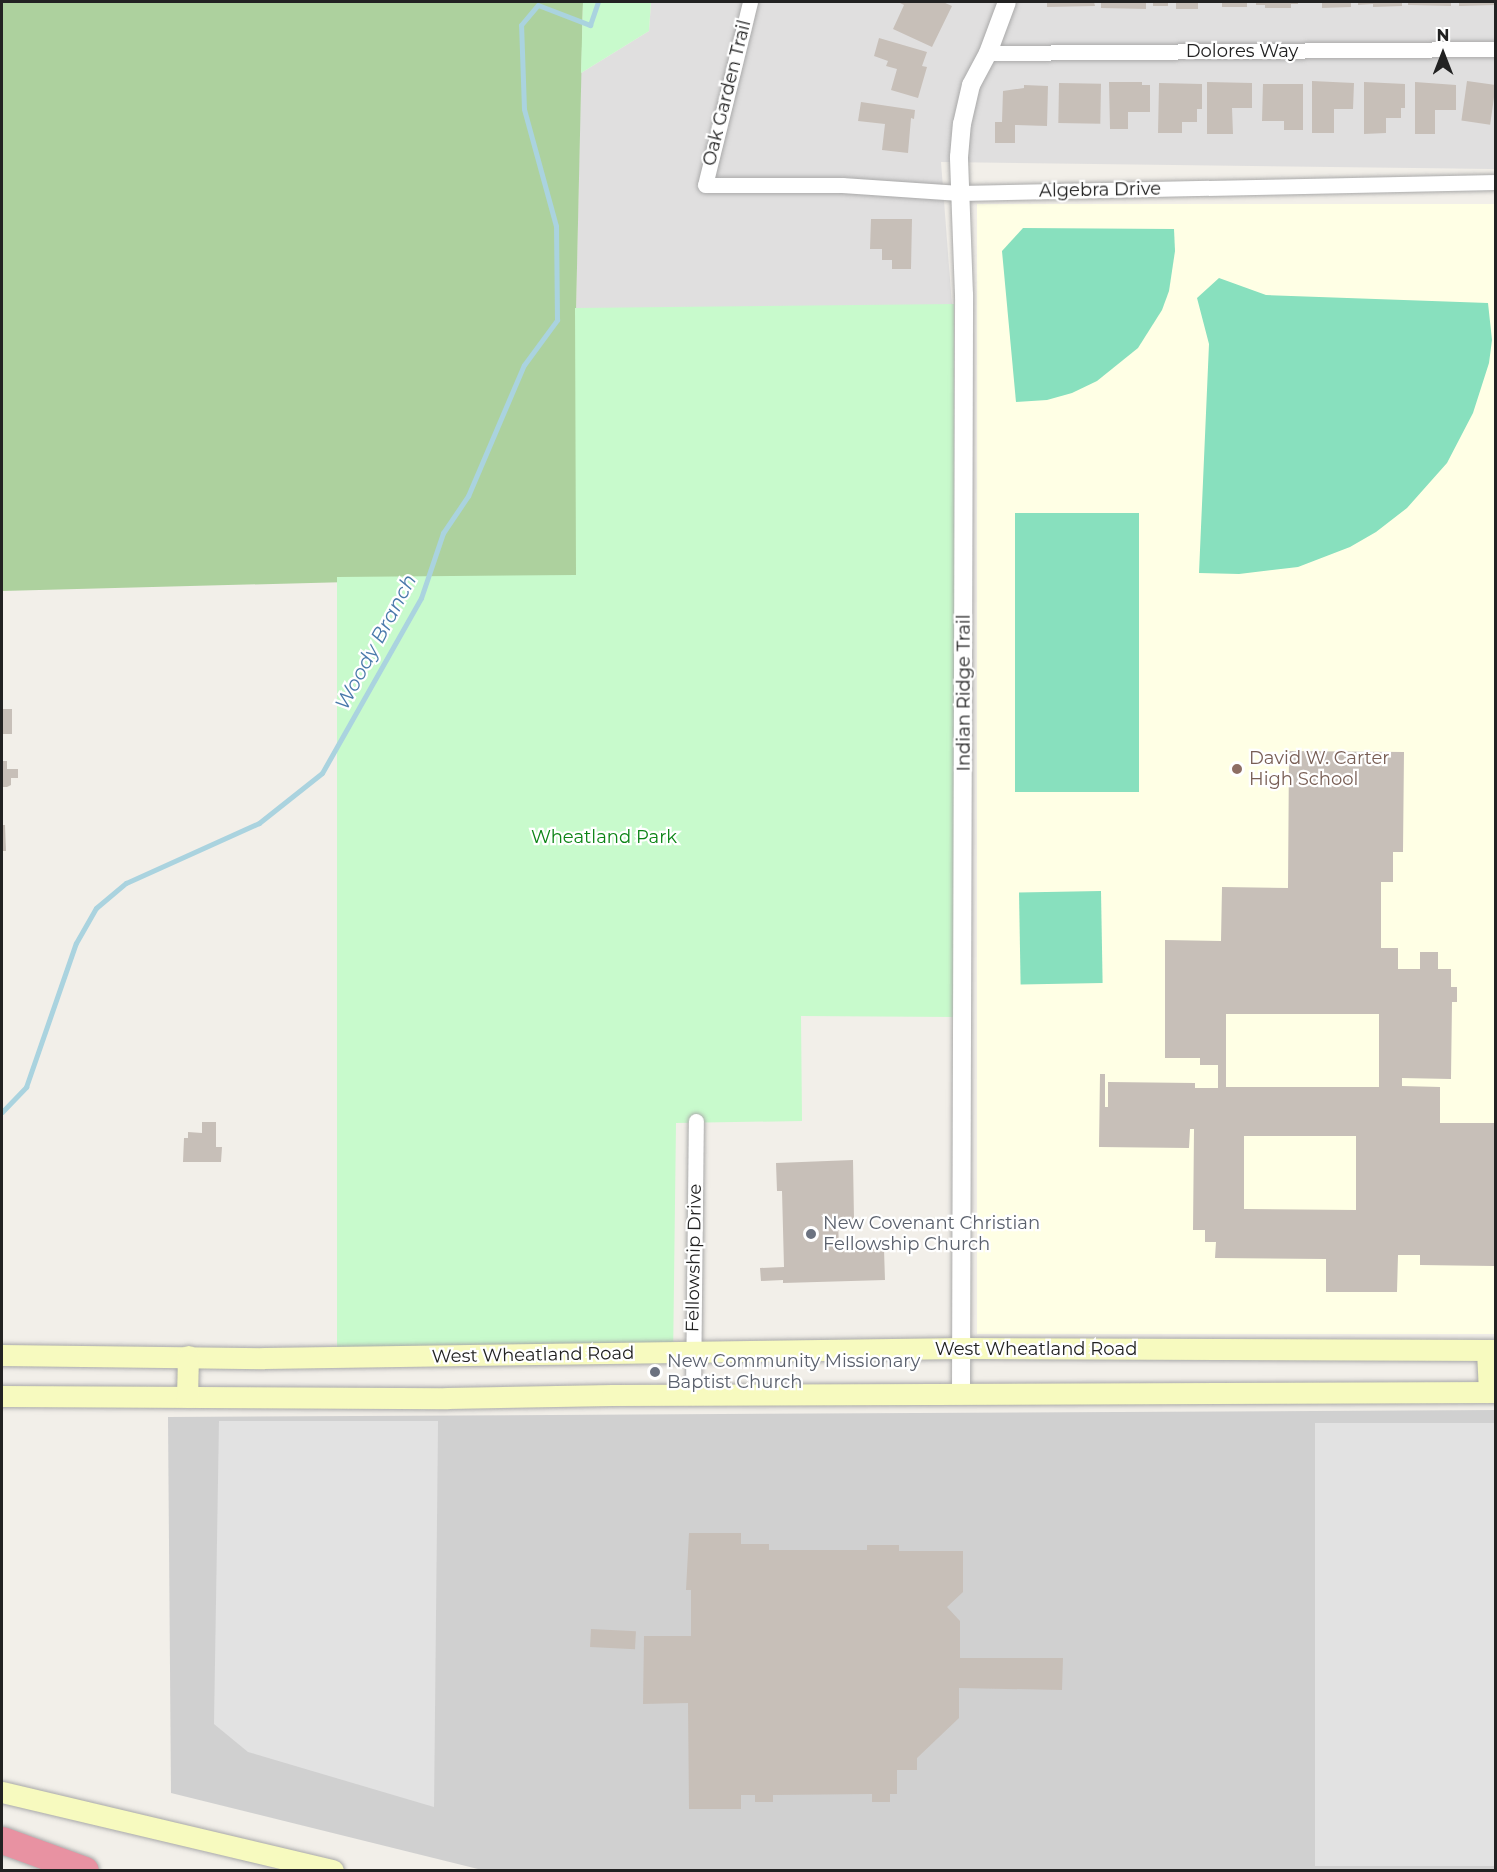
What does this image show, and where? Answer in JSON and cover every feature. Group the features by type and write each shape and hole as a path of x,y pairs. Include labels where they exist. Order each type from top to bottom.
{"highway":[{"path":"2,1840 85,1870"}],"main road":[{"name":"West Wheatland Road","path":"2,1355 693,1353 962,1348 1491,1350"},
{"path":"2,1396 447,1398 693,1394 1492,1392 1491,1350"},
{"path":"187,1397 188,1356"},
{"path":"2,1792 333,1870"}],"street":[{"name":"Oak Garden Trail","path":"705,185 750,2"},
{"name":"Indian Ridge Trail","path":"961,1393 964,295 959,157 962,124 971,85 988,52 1007,2"},
{"name":"Dolores Way","path":"988,52 1496,49"},
{"name":"Algebra Drive","path":"705,185 842,185 960,193 1496,182"},
{"name":"Fellowship Drive","path":"693,1394 696,1121"}],"shaded area":[{"path":"651,2 1495,2 1495,169 941,162 952,305 576,312 581,73 649,31"},
{"name":"David W. Carter High School","path":"977,204 1495,204 1495,1334 977,1334"},
{"path":"1495,1410 1495,1870 482,1870 171,1793 168,1417"},
{"path":"219,1421 438,1421 434,1807 248,1752 214,1724"},
{"path":"1315,1423 1495,1423 1495,1866 1315,1866"}],"green space":[{"path":"2,2 583,2 576,312 576,576 2,591"},
{"path":"583,2 651,2 649,31 581,73"},
{"path":"1023,228 1174,229 1175,251 1169,291 1162,310 1138,348 1097,381 1072,393 1047,400 1016,402 1002,251"},
{"path":"1219,278 1266,295 1488,303 1492,340 1489,363 1473,413 1447,463 1407,508 1376,532 1350,547 1298,567 1239,574 1199,573 1209,344 1197,298"},
{"name":"Wheatland Park","path":"954,304 955,1017 801,1016 802,1121 676,1123 673,1363 337,1366 337,577 576,575 575,308"},
{"path":"1015,513 1139,513 1139,792 1015,792"},
{"path":"1101,891 1103,983 1021,984 1019,892"}],"building":[{"path":"898,2 943,2 952,6 932,47 893,29 904,5"},
{"path":"1047,2 1094,2 1095,6 1047,7"},
{"path":"1101,2 1146,2 1146,9 1101,8"},
{"path":"1153,2 1168,2 1168,6 1153,6"},
{"path":"1176,2 1198,2 1198,9 1176,9"},
{"path":"1222,2 1247,2 1247,7 1222,7"},
{"path":"1256,2 1298,2 1298,4 1291,4 1291,8 1265,8 1265,5 1256,5"},
{"path":"1322,2 1351,2 1351,7 1322,8"},
{"path":"1358,2 1402,2 1402,6 1373,7 1373,4 1358,5"},
{"path":"1408,2 1451,2 1451,6 1408,5"},
{"path":"1459,2 1496,2 1496,5 1459,6"},
{"path":"879,38 927,52 922,66 927,67 918,98 891,90 897,69 886,66 888,61 874,56"},
{"path":"1312,81 1354,83 1353,109 1334,109 1334,133 1312,133"},
{"path":"1467,81 1496,85 1490,125 1461,121"},
{"path":"1109,82 1142,82 1142,85 1150,85 1150,112 1128,112 1128,129 1110,129"},
{"path":"1207,82 1252,83 1252,108 1232,108 1233,134 1207,134"},
{"path":"1364,82 1405,84 1405,108 1401,108 1401,118 1386,118 1386,133 1364,134"},
{"path":"1415,82 1456,85 1456,110 1435,110 1435,134 1415,134"},
{"path":"1059,83 1101,84 1100,124 1058,123"},
{"path":"1159,83 1202,84 1202,109 1197,109 1197,122 1182,122 1182,133 1158,133"},
{"path":"1263,84 1303,84 1303,130 1284,130 1284,121 1262,121"},
{"path":"1024,85 1048,86 1047,126 1015,125 1015,143 995,143 995,122 1002,122 1003,91 1024,88"},
{"path":"861,102 915,110 914,119 911,118 908,153 882,150 885,124 858,121"},
{"path":"871,219 912,219 911,269 892,269 892,260 882,260 882,249 870,249"},
{"path":"2,709 12,709 12,734 2,734"},
{"path":"1289,751 1404,752 1403,852 1393,852 1393,882 1381,882 1381,948 1398,948 1398,969 1420,969 1420,952 1438,952 1438,969 1451,969 1451,987 1457,987 1457,1002 1452,1002 1451,1079 1402,1078 1402,1086 1440,1087 1440,1123 1496,1123 1494,1266 1420,1265 1420,1255 1398,1255 1397,1292 1326,1292 1326,1259 1215,1258 1216,1242 1205,1242 1205,1230 1193,1230 1194,1129 1190,1129 1189,1148 1099,1147 1100,1074 1105,1074 1105,1107 1108,1107 1108,1082 1195,1083 1195,1088 1218,1088 1218,1065 1200,1065 1200,1058 1165,1058 1165,940 1221,941 1222,887 1288,888","holes":["1226,1014 1379,1014 1379,1087 1226,1087","1244,1136 1356,1136 1356,1210 1244,1209"]},
{"path":"2,761 7,761 7,769 18,769 18,778 11,778 11,785 7,787 2,787"},
{"path":"2,825 5,825 6,851 2,851"},
{"path":"202,1122 216,1122 216,1147 222,1147 221,1162 183,1162 184,1138 188,1138 188,1132 202,1133"},
{"name":"New Covenant Christian Fellowship Church","path":"853,1160 854,1219 838,1219 839,1250 884,1249 885,1280 783,1283 783,1280 761,1281 760,1268 784,1267 782,1191 777,1191 776,1163"},
{"path":"689,1533 741,1533 741,1544 769,1544 769,1550 867,1550 867,1545 899,1545 899,1551 963,1551 963,1592 947,1607 960,1621 960,1658 1063,1658 1062,1690 959,1688 959,1718 917,1758 917,1770 897,1770 897,1794 890,1794 890,1802 872,1802 872,1794 773,1795 773,1802 755,1802 755,1795 741,1795 741,1809 689,1809 688,1703 643,1704 644,1636 691,1636 691,1590 686,1590"},
{"path":"591,1629 636,1631 635,1649 590,1647"}],"waterway":[{"name":"Woody Branch","path":"2,1112 26,1087 76,943 96,908 126,883 259,823 322,773 421,598 443,533 468,496 524,365 557,320 556,226 524,109 521,25 538,5 590,25 598,2"}],"place":[{"name":"David W. Carter High School","path":"1237,769"},
{"name":"New Covenant Christian Fellowship Church","path":"811,1234"},
{"name":"New Community Missionary Baptist Church","path":"655,1372"}]}
